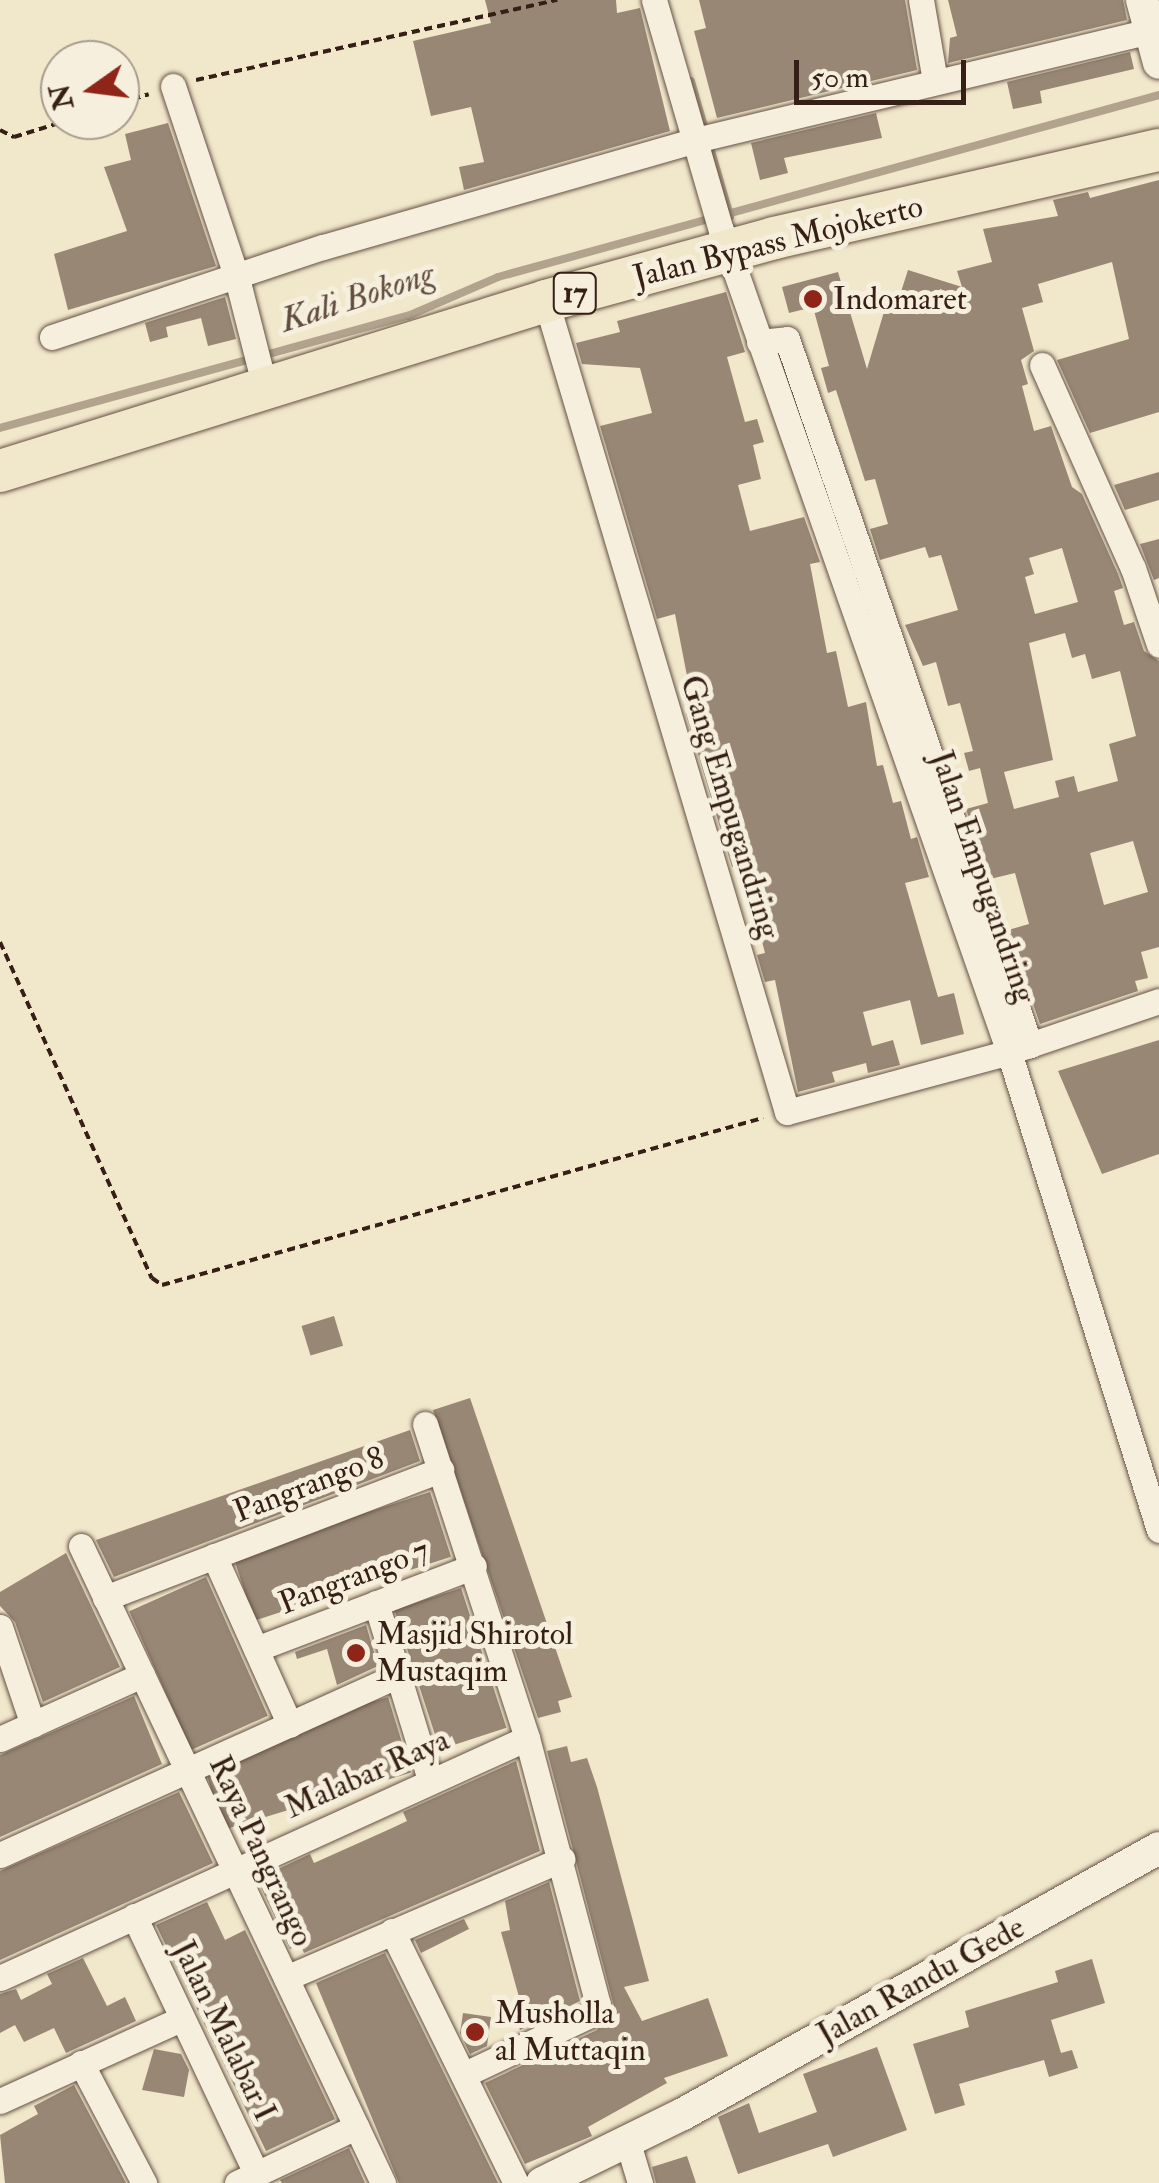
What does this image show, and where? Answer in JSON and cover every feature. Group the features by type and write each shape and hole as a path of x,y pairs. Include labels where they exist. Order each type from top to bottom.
{"highway":[{"name":"Jalan Bypass Mojokerto","path":"0,471 260,367 546,301 722,230 1159,150"}],"street":[{"name":"Jalan Empugandring","path":"654,0 702,139 722,230 769,339 882,645 1021,1048 1159,1530"},
{"path":"922,0 935,81"},
{"path":"52,336 702,139 935,81 1145,15 1159,63"},
{"path":"172,86 237,278 260,367"},
{"name":"Gang Empugandring","path":"546,301 787,1112"},
{"path":"1042,365 1137,578 1159,645"},
{"path":"787,1112 1021,1048 1159,1001"},
{"path":"426,1424 526,1738 598,2004 590,2015 463,2075"},
{"name":"Pangrango 8","path":"105,1598 441,1470"},
{"name":"Raya Pangrango","path":"81,1546 383,2183"},
{"path":"214,1556 290,1724"},
{"name":"Pangrango 7","path":"256,1649 474,1566"},
{"path":"376,1603 430,1780"},
{"path":"0,1628 5,1656 32,1724"},
{"path":"0,1740 142,1674"},
{"path":"0,1856 398,1676"},
{"name":"Malabar Raya","path":"0,1978 526,1738"},
{"name":"Jalan Randu Gede","path":"542,2183 683,2114 1159,1848"},
{"path":"286,1978 562,1860"},
{"name":"Jalan Malabar I","path":"134,1916 247,2178"},
{"path":"392,1930 516,2183"},
{"path":"0,2101 181,2019"},
{"path":"81,2063 144,2183"},
{"path":"247,2178 356,2127"},
{"path":"628,2142 640,2183"}],"path":[{"path":"140,96 557,0"},
{"path":"0,130 9,137 40,128"},
{"path":"0,942 152,1278 162,1285 787,1112"}],"building":[{"path":"485,0 616,0 617,13 640,8 670,131 464,190 459,167 484,162 471,107 431,116 413,41 491,23"},
{"path":"699,0 905,0 917,70 717,118 694,31 706,28"},
{"path":"948,0 1123,0 1127,20 948,63 950,38 957,36"},
{"path":"1130,52 1134,69 1040,91 1042,103 1013,109 1007,82"},
{"path":"876,113 882,138 784,158 788,173 760,180 751,143"},
{"path":"168,123 216,266 68,310 54,254 127,231 104,167 131,160 126,140 140,140 140,130"},
{"path":"1159,180 1159,412 1090,433 1057,360 1129,339 1112,262 1038,284 1043,302 1022,308 1034,351 1021,360 1028,384 1022,386 1034,431 1051,426 1072,487 1082,494 1118,574 1123,588 1114,591 1124,625 1134,622 1144,651 1159,661 1159,947 1141,952 1148,978 1135,981 1138,991 1040,1024 1008,930 1029,924 1015,873 990,879 966,809 988,803 980,768 969,771 964,753 973,751 960,703 948,706 936,662 923,666 905,625 958,610 941,555 929,558 925,547 880,560 870,529 888,524 875,479 865,481 836,390 828,393 821,368 829,366 813,307 789,313 782,287 838,272 867,369 889,295 899,298 908,270 962,287 957,271 992,262 983,229 1058,216 1053,200 1088,192 1090,198","holes":["1062,548 1078,602 1035,614 1025,577 1034,574 1029,558","1065,633 1072,658 1085,654 1092,679 1120,671 1136,736 1109,744 1118,781 1078,792 1074,776 1055,781 1059,797 1014,809 1004,772 1053,760 1029,643","1133,841 1148,892 1104,905 1090,853"]},
{"path":"726,292 745,352 727,357 745,422 757,419 764,442 753,445 761,479 738,485 750,531 804,517 820,562 810,564 827,653 836,651 848,707 866,702 877,766 883,765 893,803 901,801 911,839 917,837 929,877 905,883 938,997 954,993 964,1034 921,1045 910,1000 863,1012 872,1046 893,1040 900,1065 868,1073 866,1063 832,1072 835,1082 798,1092 775,980 765,982 757,955 765,953 758,926 771,923 760,879 743,883 739,865 732,867 686,714 694,712 675,614 657,619 600,426 652,413 640,368 582,364 576,343 620,332 617,321"},
{"path":"225,297 236,339 208,346 201,318 166,327 168,337 150,342 145,323"},
{"path":"1159,472 1159,500 1125,510 1114,485"},
{"path":"1159,539 1159,578 1154,580 1140,544"},
{"path":"1159,1040 1159,1154 1102,1174 1058,1071"},
{"path":"334,1316 343,1346 311,1356 301,1326"},
{"path":"470,1398 572,1697 558,1701 561,1712 538,1718 433,1410"},
{"path":"410,1430 420,1461 114,1577 96,1540"},
{"path":"430,1492 451,1557 254,1621 233,1556"},
{"path":"66,1553 120,1667 43,1702 15,1622 0,1606 0,1592"},
{"path":"206,1577 268,1716 191,1750 129,1611"},
{"path":"461,1588 506,1728 440,1749 394,1610"},
{"path":"366,1625 378,1666 337,1685 327,1649 297,1659 295,1652"},
{"path":"134,1696 162,1764 0,1837 0,1755"},
{"path":"388,1697 411,1773 224,1830 201,1754"},
{"path":"567,1746 571,1762 587,1758 649,1981 624,1987 642,2021 708,1998 728,2056 664,2078 667,2083 588,2127 592,2136 525,2164 485,2083 597,2030 614,2006 547,1751"},
{"path":"516,1761 540,1851 304,1953 300,1944 290,1949 257,1879 310,1854 314,1863 390,1829 407,1821 403,1812"},
{"path":"179,1792 213,1863 0,1960 0,1871"},
{"path":"549,1882 580,2001 520,2030 513,2011 522,2008 501,1932 510,1930 505,1901"},
{"path":"207,1902 225,1940 245,1930 335,2119 266,2151 156,1925"},
{"path":"464,1919 469,1929 421,1953 415,1940"},
{"path":"385,1953 498,2183 399,2183 316,1983"},
{"path":"83,1958 107,2006 125,1997 136,2021 66,2053 54,2028 24,2042 15,2025 0,2033 0,1994 16,1989 21,2000 52,1984 47,1974"},
{"path":"1092,1959 1105,2003 1051,2020 1061,2053 1072,2050 1078,2068 1049,2077 1044,2060 959,2084 965,2105 935,2114 913,2044 969,2027 965,2011 1058,1982 1055,1971"},
{"name":"Musholla al Muttaqin","path":"463,2013 491,2017 487,2046 470,2054 460,2033"},
{"path":"877,2047 907,2130 833,2157 828,2144 738,2174 718,2117 749,2103 759,2133 817,2112 803,2074"},
{"path":"154,2049 181,2054 189,2070 184,2097 142,2090"},
{"path":"74,2085 126,2183 5,2183 0,2135 38,2114 34,2106"},
{"path":"349,2148 365,2183 280,2180"},
{"path":"687,2156 696,2183 656,2183 652,2167"}],"waterway":[{"path":"691,81 730,216"},
{"name":"Kali Bokong","path":"0,428 408,316 498,277 1159,95"}],"place":[{"name":"Indomaret","path":"813,299"},
{"name":"Masjid Shirotol Mustaqim","path":"356,1653"},
{"name":"Musholla al Muttaqin","path":"475,2032"}]}
